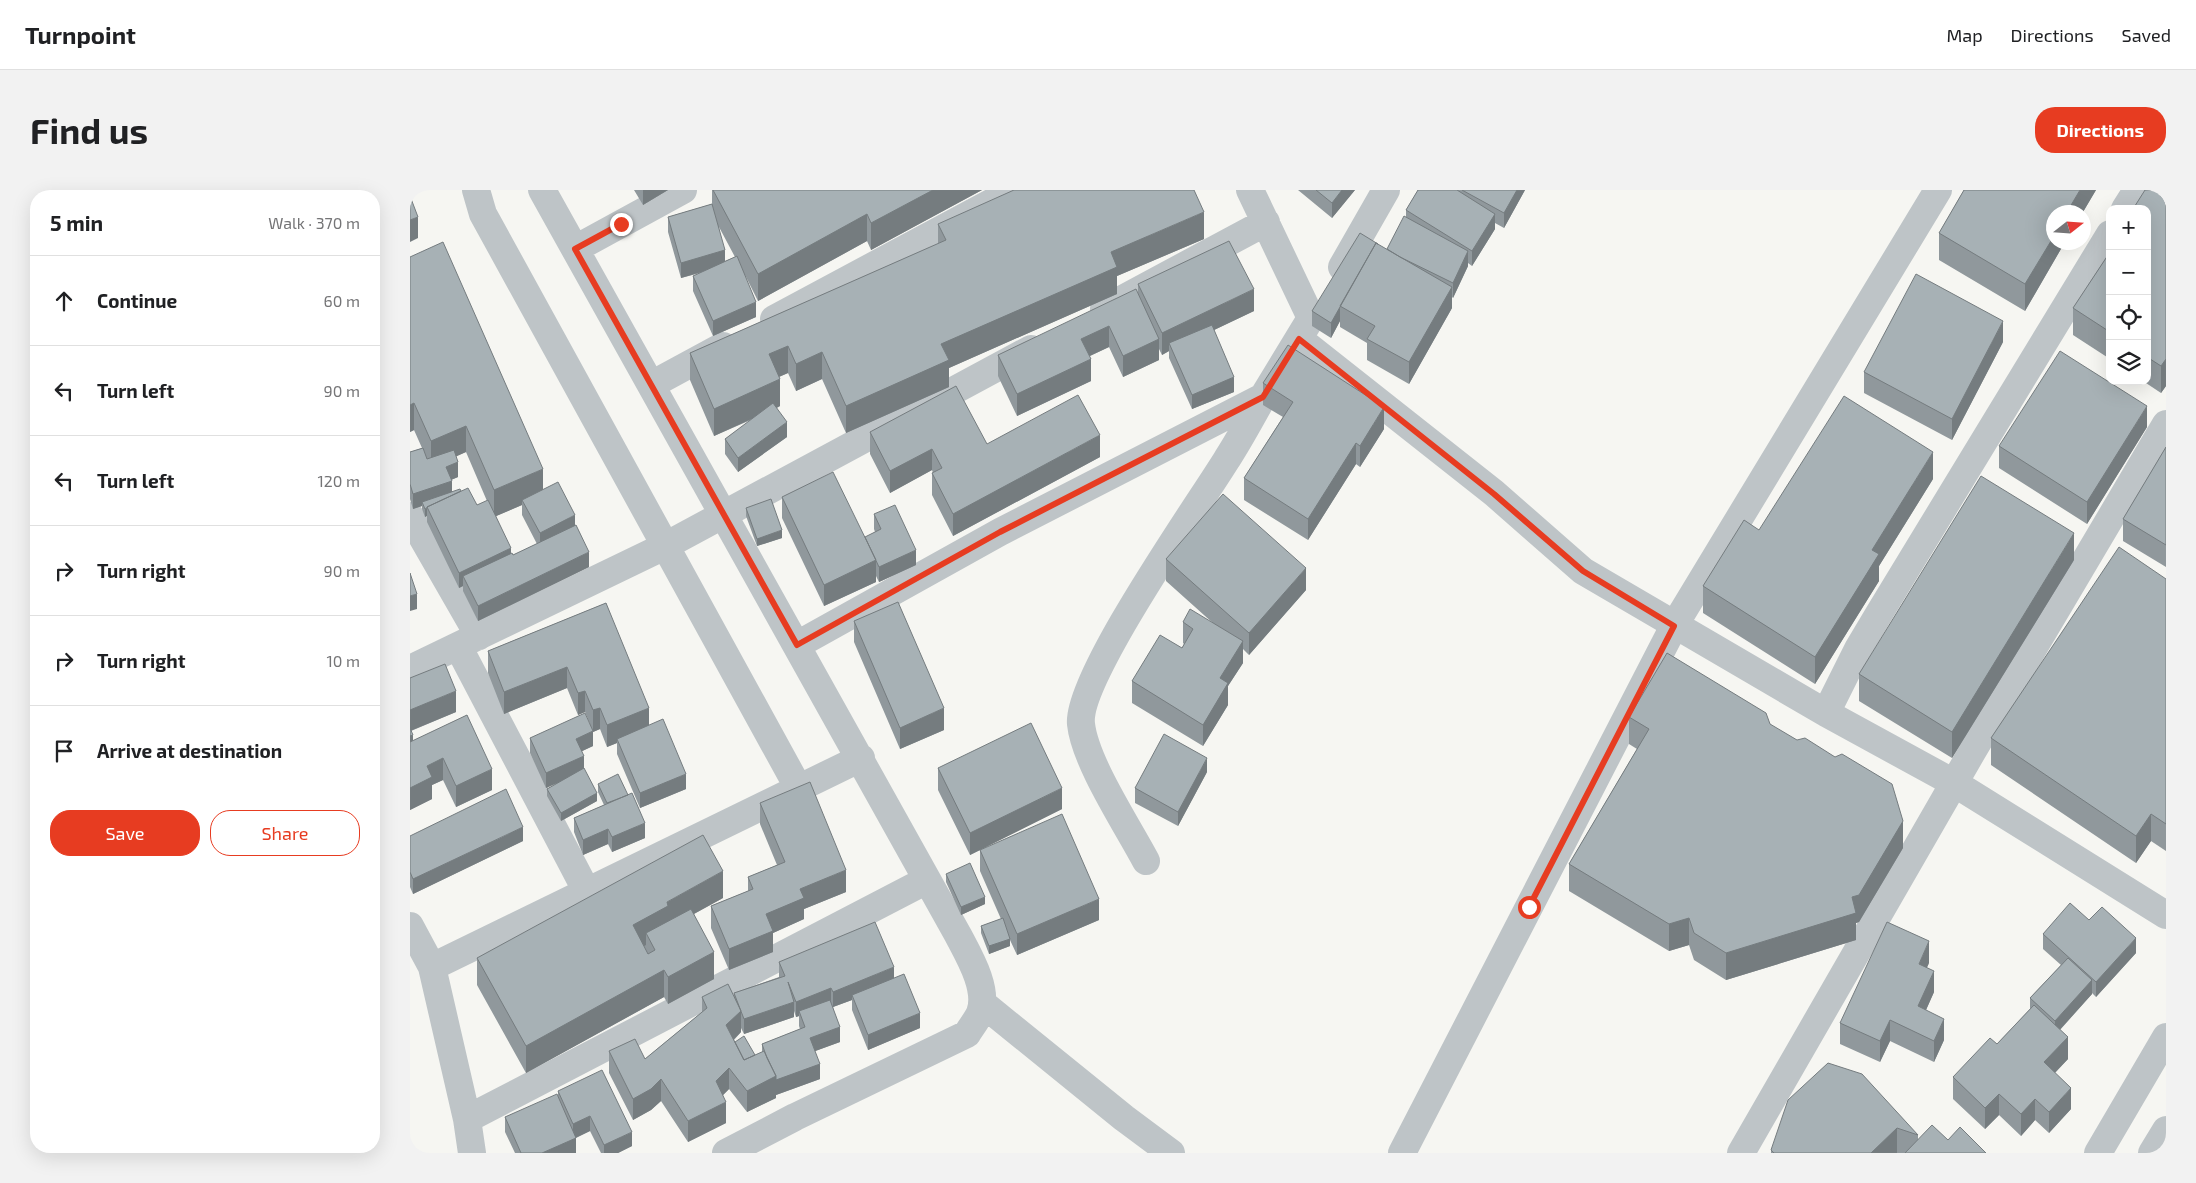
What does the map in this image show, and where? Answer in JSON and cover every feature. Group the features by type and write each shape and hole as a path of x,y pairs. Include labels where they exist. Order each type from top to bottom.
{"street":[{"path":"476,190 483,214 799,789"},
{"path":"542,190 861,758 976,971 982,1004 979,1014 967,1034 795,1117 726,1153"},
{"path":"575,249 683,190"},
{"path":"651,385 1015,190"},
{"path":"1250,190 1266,222 1305,329 1583,571 1674,626 1826,713 1954,783 2166,915"},
{"path":"1146,860 1092,761 1081,723 1082,709 1105,656 1130,612 1228,457 1386,190"},
{"path":"1402,1153 1674,626 1938,190"},
{"path":"2127,205 2136,190"},
{"path":"1082,321 1266,222"},
{"path":"1826,713 1854,657 1880,612 2106,241"},
{"path":"410,669 665,546 1056,335"},
{"path":"797,645 1000,532 1263,397"},
{"path":"1741,1153 1954,783 2166,424"},
{"path":"410,516 587,892"},
{"path":"432,967 861,758"},
{"path":"467,1119 927,880"},
{"path":"410,926 432,967 467,1119 472,1153"},
{"path":"982,1004 1124,1118 1172,1153"},
{"path":"2098,1153 2166,1037"},
{"path":"2152,1153 2166,1130"}],"building":[{"path":"713,190 933,190 871,223 867,214 758,274"},
{"path":"1014,190 1194,190 1204,212 1111,252 1117,267 941,344 949,360 846,406 822,352 796,364 788,346 769,354 780,379 714,409 690,353 946,240 938,224"},
{"path":"1316,190 1342,190 1332,203"},
{"path":"1418,190 1457,190 1495,214 1472,251 1406,210"},
{"path":"1462,190 1517,190 1504,213"},
{"path":"1964,190 2080,190 2071,205 2046,205 2046,249 2025,284 1939,233"},
{"path":"2145,190 2166,190 2166,359 2161,366 2151,360 2151,205 2136,205"},
{"path":"410,196 418,217 410,220"},
{"path":"712,204 725,250 681,263 668,217"},
{"path":"1404,216 1468,251 1453,283 1387,249"},
{"path":"1360,233 1378,244 1376,243 1331,323 1312,311"},
{"path":"1229,241 1254,289 1162,333 1138,284"},
{"path":"443,242 543,469 494,490 466,426 431,441 414,403 410,405 410,257"},
{"path":"1376,243 1452,287 1409,362 1367,339 1375,326 1340,306"},
{"path":"737,256 756,302 713,321 693,276"},
{"path":"2106,258 2106,329 2073,308"},
{"path":"1916,274 2003,321 1952,419 1864,372"},
{"path":"1136,289 1159,339 1123,356 1109,326 1081,339 1091,359 1017,394 998,355"},
{"path":"1212,325 1234,377 1192,395 1169,343"},
{"path":"1288,345 1384,407 1360,446 1356,443 1308,519 1244,478 1293,402 1263,383"},
{"path":"2060,351 2106,380 2106,385 2114,385 2147,406 2087,502 1999,446"},
{"path":"956,386 987,444 1078,395 1100,435 953,514 932,473 942,468 932,449 890,471 870,432"},
{"path":"1844,396 1933,452 1872,550 1879,554 1815,657 1703,586 1744,520 1759,530"},
{"path":"773,403 787,422 738,458 725,439"},
{"path":"2166,447 2166,545 2123,519"},
{"path":"423,448 427,459 454,450 458,462 446,467 452,481 413,494 410,484 410,452"},
{"path":"833,472 876,560 824,585 782,497"},
{"path":"1981,476 2074,533 1952,732 1859,674"},
{"path":"558,482 575,515 540,533 522,500"},
{"path":"468,488 477,505 488,500 511,548 459,573 427,507"},
{"path":"460,489 461,491 425,509 422,502"},
{"path":"1223,494 1306,568 1249,633 1166,559"},
{"path":"771,499 782,530 757,539 746,508"},
{"path":"895,505 916,550 879,567 865,537 881,529 874,514"},
{"path":"576,525 589,552 478,606 463,576"},
{"path":"2119,547 2166,579 2166,824 2151,814 2136,836 1991,738"},
{"path":"410,573 417,594 410,596"},
{"path":"898,602 944,708 900,728 854,621"},
{"path":"606,603 649,708 607,725 600,708 593,710 585,691 578,693 567,667 504,692 488,651"},
{"path":"1190,609 1243,641 1220,678 1228,683 1203,725 1132,681 1160,635 1182,648 1193,629 1183,622"},
{"path":"1667,653 1766,713 1770,724 1797,740 1805,738 1835,757 1842,754 1892,784 1903,821 1859,895 1852,897 1856,913 1726,953 1694,933 1689,918 1669,924 1569,864 1649,729 1629,717"},
{"path":"445,664 456,691 410,710 410,678"},
{"path":"585,713 593,731 576,739 584,756 546,773 530,738"},
{"path":"467,715 492,769 456,786 443,758 427,766 432,777 410,788 410,742"},
{"path":"663,719 686,774 640,793 617,739"},
{"path":"1031,723 1062,788 970,833 938,768"},
{"path":"1164,734 1207,758 1178,812 1135,788"},
{"path":"584,768 597,793 561,813 547,789"},
{"path":"618,774 628,795 607,803 598,784"},
{"path":"810,782 846,870 800,889 804,898 766,914 773,931 729,949 711,906 753,889 748,877 785,862 760,803"},
{"path":"506,789 523,827 413,879 410,872 410,836"},
{"path":"632,793 645,823 612,837 608,829 583,840 574,818"},
{"path":"1062,814 1099,899 1017,934 980,850"},
{"path":"703,835 723,871 667,902 668,906 633,925 648,954 655,950 646,933 691,909 714,952 668,977 664,970 526,1046 477,958"},
{"path":"970,863 985,897 961,907 946,874"},
{"path":"2070,903 2089,920 2102,907 2136,938 2096,982 2043,934"},
{"path":"1003,918 1010,939 989,946 981,926"},
{"path":"875,922 894,967 833,992 831,988 796,1002 788,982 794,1002 744,1019 734,993 785,976 779,962"},
{"path":"1887,922 1929,941 1919,964 1934,971 1918,1006 1944,1019 1934,1041 1890,1020 1880,1041 1840,1023"},
{"path":"2068,958 2092,980 2055,1021 2030,998"},
{"path":"904,974 920,1013 868,1035 852,995"},
{"path":"728,984 741,1011 726,1025 744,1060 764,1051 776,1076 747,1091 729,1068 716,1081 726,1102 688,1121 661,1079 651,1089 633,1099 609,1051 635,1039 645,1059 707,1008 702,997"},
{"path":"830,1000 840,1027 810,1038 820,1064 776,1080 762,1044 805,1027 799,1011"},
{"path":"2034,1005 2068,1037 2044,1062 2071,1088 2049,1112 2035,1099 2021,1114 1999,1094 1985,1108 1953,1077 1990,1038 1997,1044"},
{"path":"744,1036 755,1055 744,1060 735,1042"},
{"path":"1828,1063 1862,1074 1918,1135 1897,1128 1871,1153 1774,1153 1771,1150 1788,1100"},
{"path":"602,1070 632,1132 604,1145 590,1116 573,1124 558,1091"},
{"path":"557,1094 576,1138 542,1153 521,1153 505,1117"},
{"path":"1932,1125 1948,1140 1960,1127 1986,1153 1905,1153"}],"route":[{"path":"621,224 575,249 797,645 1000,532 1263,397 1299,339 1494,494 1583,571 1674,626 1529,907"}]}
